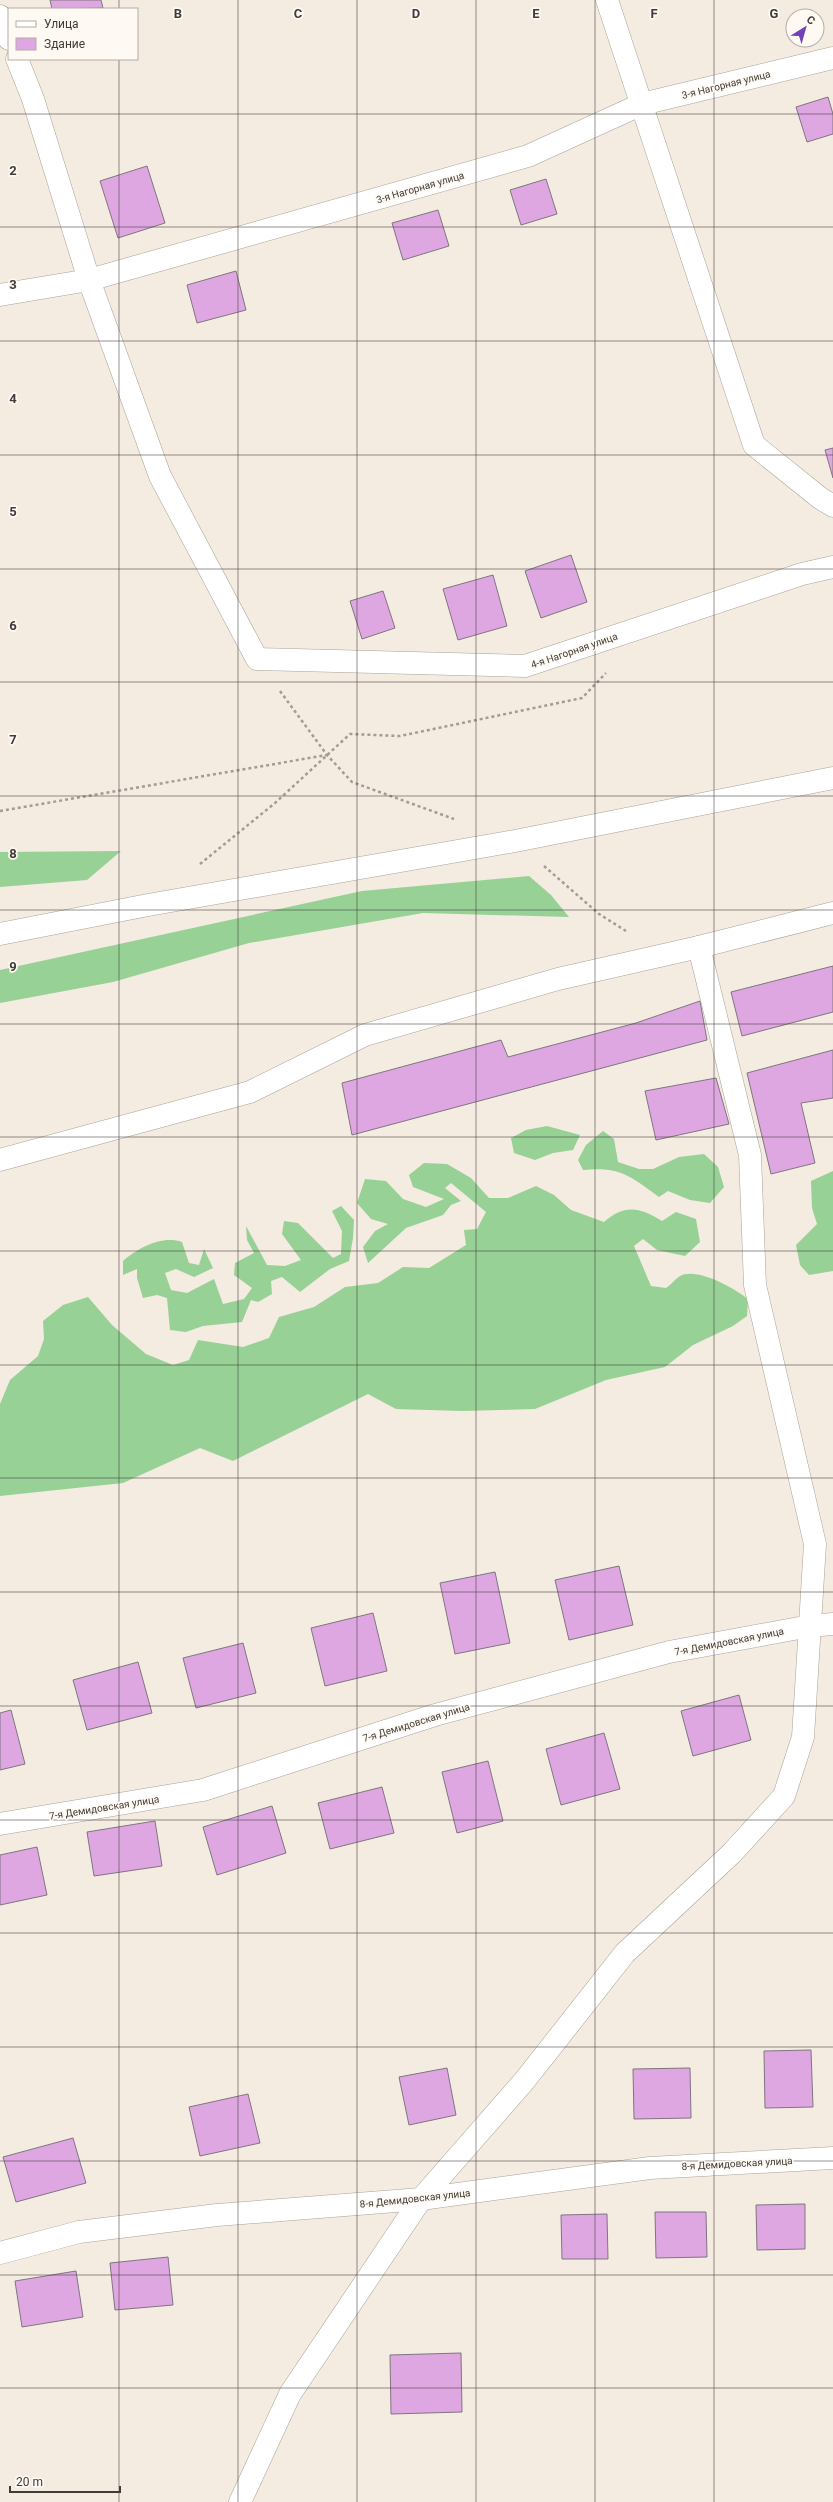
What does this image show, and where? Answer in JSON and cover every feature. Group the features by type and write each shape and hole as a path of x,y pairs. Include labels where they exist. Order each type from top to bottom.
{"street":[{"path":"607,0 754,445 820,498 833,506"},
{"path":"0,16 8,36"},
{"name":"3-я Нагорная улица","path":"0,295 89,280 528,156 642,104 833,58"},
{"path":"17,60 33,99 89,280"},
{"name":"4-я Нагорная улица","path":"89,280 160,476 257,659 525,666 802,574 833,567"},
{"path":"0,934 148,905 515,841 833,778"},
{"path":"0,1160 250,1092 364,1035 558,979 699,948 833,913"},
{"path":"240,2502 290,2394 421,2199 525,2080 625,1953 732,1853 784,1796 803,1737 815,1544 755,1285 750,1155 699,948"},
{"name":"7-я Демидовская улица","path":"0,1824 203,1790 435,1714 669,1652 810,1626 833,1624"},
{"name":"8-я Демидовская улица","path":"0,2253 79,2232 209,2216 421,2199 650,2168 833,2158"}],"path":[{"path":"196,867 275,804 350,734 400,736 582,698 608,671"},
{"path":"0,811 327,755"}],"green space":[{"path":"121,851 87,880 0,887 0,852"},
{"path":"529,876 551,895 569,917 423,913 249,943 113,982 0,1003 0,970 362,891"},
{"path":"547,1126 580,1135 573,1150 553,1153 535,1160 514,1153 511,1138 526,1130"},
{"path":"603,1131 614,1139 618,1162 639,1169 653,1169 679,1157 704,1154 718,1167 724,1187 710,1203 690,1200 668,1191 659,1197 640,1183 624,1174 606,1170 583,1170 578,1160 586,1145"},
{"path":"424,1163 447,1164 471,1178 489,1198 508,1198 536,1186 554,1195 571,1210 604,1222 618,1212 625,1210 639,1210 662,1221 676,1212 696,1219 700,1242 685,1256 657,1250 643,1239 634,1246 651,1286 666,1288 680,1276 687,1274 705,1276 725,1285 748,1299 747,1316 733,1326 693,1345 665,1367 606,1380 535,1409 462,1411 396,1409 368,1394 233,1461 200,1448 123,1483 0,1496 0,1404 10,1380 38,1356 44,1339 43,1321 63,1305 88,1297 112,1325 146,1354 173,1365 189,1360 198,1340 243,1347 269,1338 279,1317 314,1307 345,1287 378,1283 403,1267 429,1268 466,1245 464,1230 477,1229 486,1212 451,1183 445,1188 461,1201 451,1205 443,1215 406,1228 368,1263 363,1247 375,1231 388,1224 371,1219 357,1203 365,1179 386,1181 403,1199 426,1207 444,1199 413,1187 409,1175"},
{"path":"833,1171 833,1271 809,1275 800,1265 796,1245 817,1224 812,1208 811,1181"},
{"path":"341,1206 354,1220 349,1261 330,1269 300,1292 282,1277 271,1281 272,1294 258,1302 251,1300 242,1322 203,1326 186,1332 170,1330 167,1298 157,1295 143,1298 137,1278 137,1269 123,1275 123,1261 143,1247 166,1240 174,1240 182,1242 189,1263 199,1265 204,1249 213,1268 194,1277 176,1269 165,1273 171,1290 187,1293 214,1279 223,1304 244,1299 252,1288 234,1275 235,1263 254,1253 247,1240 246,1226 267,1265 285,1266 301,1260 282,1234 284,1221 298,1223 333,1258 341,1254 342,1231 332,1211"}],"building":[{"path":"50,0 101,0 103,8 52,8"},
{"path":"828,97 833,114 833,134 807,142 796,107"},
{"path":"147,166 165,223 118,238 100,181"},
{"path":"546,179 557,214 521,225 510,190"},
{"path":"438,210 449,246 403,260 392,223"},
{"path":"236,271 246,310 197,323 187,285"},
{"path":"833,448 833,478 825,450"},
{"path":"571,555 587,602 541,618 525,571"},
{"path":"493,575 507,626 458,640 443,589"},
{"path":"383,591 395,628 362,639 350,601"},
{"path":"833,966 833,1012 742,1036 731,992"},
{"path":"700,1001 707,1040 352,1135 342,1083 501,1040 508,1057 636,1023"},
{"path":"833,1050 833,1098 801,1103 815,1163 771,1174 747,1073"},
{"path":"716,1078 729,1124 656,1140 645,1091"},
{"path":"619,1566 633,1625 569,1640 555,1580"},
{"path":"495,1572 510,1643 455,1654 440,1583"},
{"path":"373,1613 387,1671 325,1686 311,1628"},
{"path":"243,1643 256,1693 196,1708 183,1658"},
{"path":"138,1662 152,1713 87,1730 73,1680"},
{"path":"739,1695 751,1740 693,1756 681,1711"},
{"path":"11,1710 25,1764 0,1770 0,1713"},
{"path":"604,1733 620,1789 561,1805 546,1749"},
{"path":"488,1761 503,1821 457,1833 442,1772"},
{"path":"382,1787 394,1833 330,1849 318,1803"},
{"path":"272,1806 286,1853 217,1875 203,1827"},
{"path":"155,1821 162,1866 94,1876 87,1832"},
{"path":"37,1847 47,1895 0,1905 0,1855"},
{"path":"811,2050 813,2107 765,2108 764,2051"},
{"path":"447,2068 456,2115 409,2125 399,2077"},
{"path":"690,2068 691,2118 634,2119 633,2069"},
{"path":"248,2094 260,2143 200,2156 189,2107"},
{"path":"73,2138 86,2183 16,2202 3,2157"},
{"path":"805,2204 805,2249 757,2250 756,2205"},
{"path":"655,2212 706,2212 707,2257 656,2258"},
{"path":"607,2214 608,2259 562,2259 561,2215"},
{"path":"168,2257 173,2305 115,2310 110,2263"},
{"path":"76,2271 83,2317 22,2327 15,2281"},
{"path":"461,2353 462,2412 391,2414 390,2355"}]}
